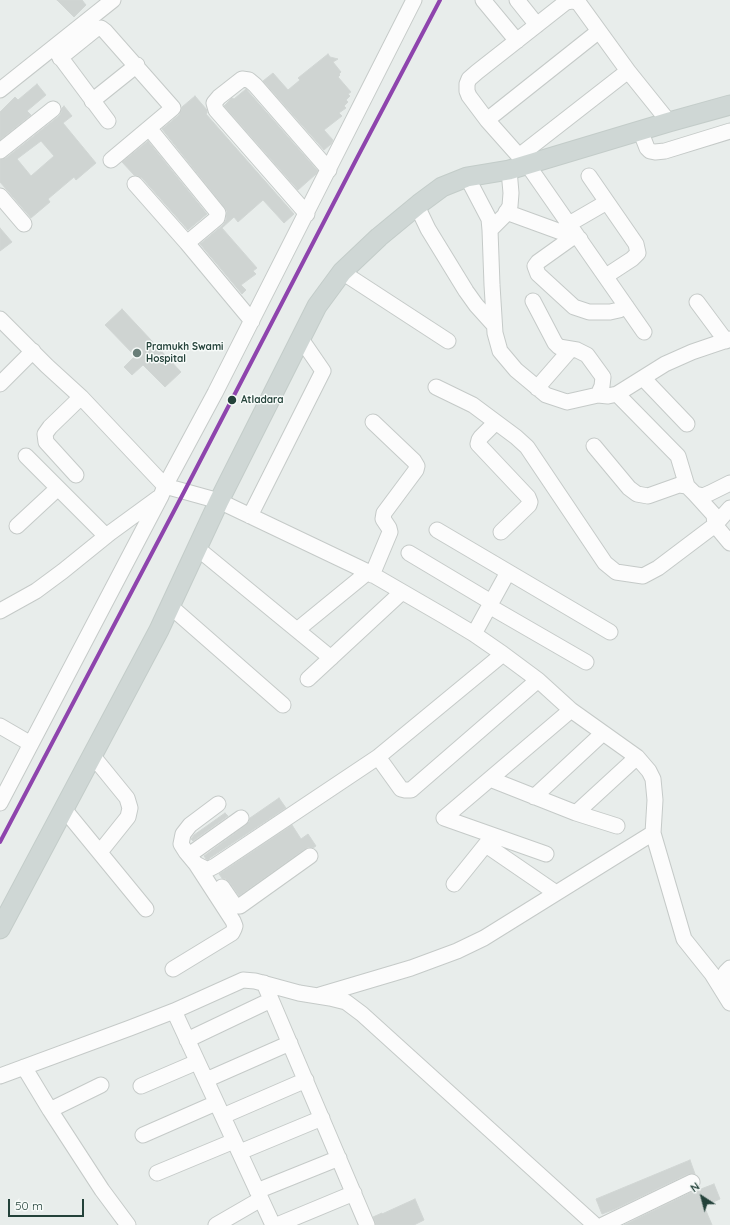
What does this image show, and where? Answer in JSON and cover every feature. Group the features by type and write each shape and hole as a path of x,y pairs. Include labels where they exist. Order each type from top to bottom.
{"main road":[{"path":"0,929 159,630 219,501 317,306 342,272 379,237 442,187 468,177 730,105"}],"street":[{"path":"56,53 113,0"},
{"path":"484,0 517,41"},
{"path":"517,0 537,25"},
{"path":"0,803 307,214 412,1"},
{"path":"644,332 606,276 574,233 519,164 488,120 468,96 467,84 469,79 566,2 578,2 628,71 669,122"},
{"path":"0,90 56,53 96,29 101,28 137,65 173,108 111,160"},
{"path":"488,120 599,31"},
{"path":"56,53 108,121"},
{"path":"92,101 137,65"},
{"path":"490,230 504,216 510,206 511,193 519,164 628,71"},
{"path":"307,214 216,110 214,103 219,97 242,79 249,80 329,170"},
{"path":"0,151 53,109"},
{"path":"149,128 218,213 217,218 187,243"},
{"path":"640,130 647,148 650,151 655,152 665,151 730,131"},
{"path":"589,176 636,244 638,253 632,259 606,276"},
{"path":"468,177 489,219 494,325 500,351 516,370 546,395 566,402 598,395 608,396 617,394 672,361 692,352 728,340 697,302"},
{"path":"135,184 187,243 252,321"},
{"path":"0,196 24,224"},
{"path":"607,202 574,233 535,266 538,274 574,308 589,312 610,312 620,310 626,306"},
{"path":"417,206 428,229 466,291 494,325"},
{"path":"506,212 574,233"},
{"path":"342,272 448,341"},
{"path":"533,301 554,343 559,347 577,350 587,355 603,377 602,386 598,395"},
{"path":"2,325 81,398 163,491 219,501 370,574 474,634 538,680 571,710 637,757 649,771 653,779 655,800 654,833 684,938 712,974 727,997"},
{"path":"250,516 323,371 301,339"},
{"path":"537,388 570,349"},
{"path":"0,384 32,352"},
{"path":"643,378 687,424"},
{"path":"436,387 473,405 516,437 527,448 605,563 616,572 643,576 658,568 715,525 730,508"},
{"path":"617,394 678,456 691,490 714,515 715,525 730,543"},
{"path":"76,475 46,442 45,434 50,427 81,398"},
{"path":"297,630 370,574 390,532 383,519 384,513 416,470 417,466 372,422"},
{"path":"496,422 481,437 478,444 528,497 530,502 529,505 501,532"},
{"path":"594,446 629,488 637,494 648,496 679,485 703,496 730,483"},
{"path":"26,456 106,536"},
{"path":"17,526 58,488"},
{"path":"0,612 36,591 63,571 163,491"},
{"path":"437,530 610,632"},
{"path":"197,548 331,658"},
{"path":"409,553 586,662"},
{"path":"474,634 508,572"},
{"path":"308,680 402,592"},
{"path":"170,606 283,705"},
{"path":"198,863 215,866 378,757 503,654"},
{"path":"378,757 401,789 411,790 538,680"},
{"path":"546,854 490,840 444,818 571,710"},
{"path":"0,726 31,744"},
{"path":"534,797 603,733"},
{"path":"92,755 127,798 130,808 128,817 100,852"},
{"path":"576,813 637,757"},
{"path":"490,779 576,813 617,826"},
{"path":"218,804 190,826 183,834 182,844 237,906 240,906 310,856"},
{"path":"64,809 146,909"},
{"path":"198,863 241,818"},
{"path":"317,996 411,968 457,951 484,938 654,833"},
{"path":"454,884 490,840"},
{"path":"490,840 556,893"},
{"path":"173,969 232,932 235,926 198,863"},
{"path":"727,997 723,979 726,972 730,968"},
{"path":"0,1076 174,1011 243,980 264,983 299,993 346,1002 362,1014 594,1225"},
{"path":"264,983 367,1225"},
{"path":"187,1040 271,1000"},
{"path":"174,1011 273,1225"},
{"path":"206,1080 290,1043"},
{"path":"141,1086 197,1062"},
{"path":"24,1067 102,1190 128,1225"},
{"path":"223,1116 306,1080"},
{"path":"50,1110 101,1085"},
{"path":"143,1135 216,1103"},
{"path":"156,1173 322,1118"},
{"path":"216,1225 259,1195 339,1158"},
{"path":"603,1225 692,1182"},
{"path":"277,1225 354,1193"}],"building":[{"path":"57,0 82,0 86,5 74,17"},
{"path":"328,54 330,57 338,59 333,62 341,72 338,77 351,92 348,94 350,96 346,100 348,102 344,106 346,108 339,113 342,116 324,130 333,140 324,150 263,81 273,73 288,90 300,80 298,78"},
{"path":"37,84 46,95 27,111 31,115 0,140 0,112 15,97 18,100"},
{"path":"246,89 318,171 298,190 224,106 232,98 234,99"},
{"path":"195,96 207,110 206,114 294,214 284,223 263,200 238,222 234,217 222,228 257,268 253,271 256,274 241,285 246,290 242,294 200,244 223,225 226,220 227,211 162,129 179,115 182,107"},
{"path":"64,106 72,116 63,123 96,163 76,180 74,177 48,199 50,202 31,218 0,182 0,160 6,158 59,116","holes":["41,141 54,156 31,176 17,159"]},
{"path":"148,141 207,214 188,230 142,178 134,175 122,162"},
{"path":"0,228 12,242 0,251"},
{"path":"122,309 181,372 165,387 143,365 132,375 124,367 135,356 105,325"},
{"path":"279,798 286,808 208,860 206,859 204,856 246,825 250,818"},
{"path":"225,813 228,816 193,841 191,839 194,835"},
{"path":"292,825 301,839 308,834 316,846 305,849 239,896 229,882 222,878 219,874"},
{"path":"690,1160 695,1174 688,1174 602,1214 596,1199"},
{"path":"714,1184 720,1199 704,1206 712,1225 624,1225 696,1190 700,1186 701,1189"},
{"path":"415,1199 424,1220 414,1225 376,1225 373,1217"}],"transit line":[{"path":"0,842 440,0"}],"place":[{"name":"Pramukh Swami Hospital","path":"137,353"},
{"name":"Atladara","path":"232,400"}]}
